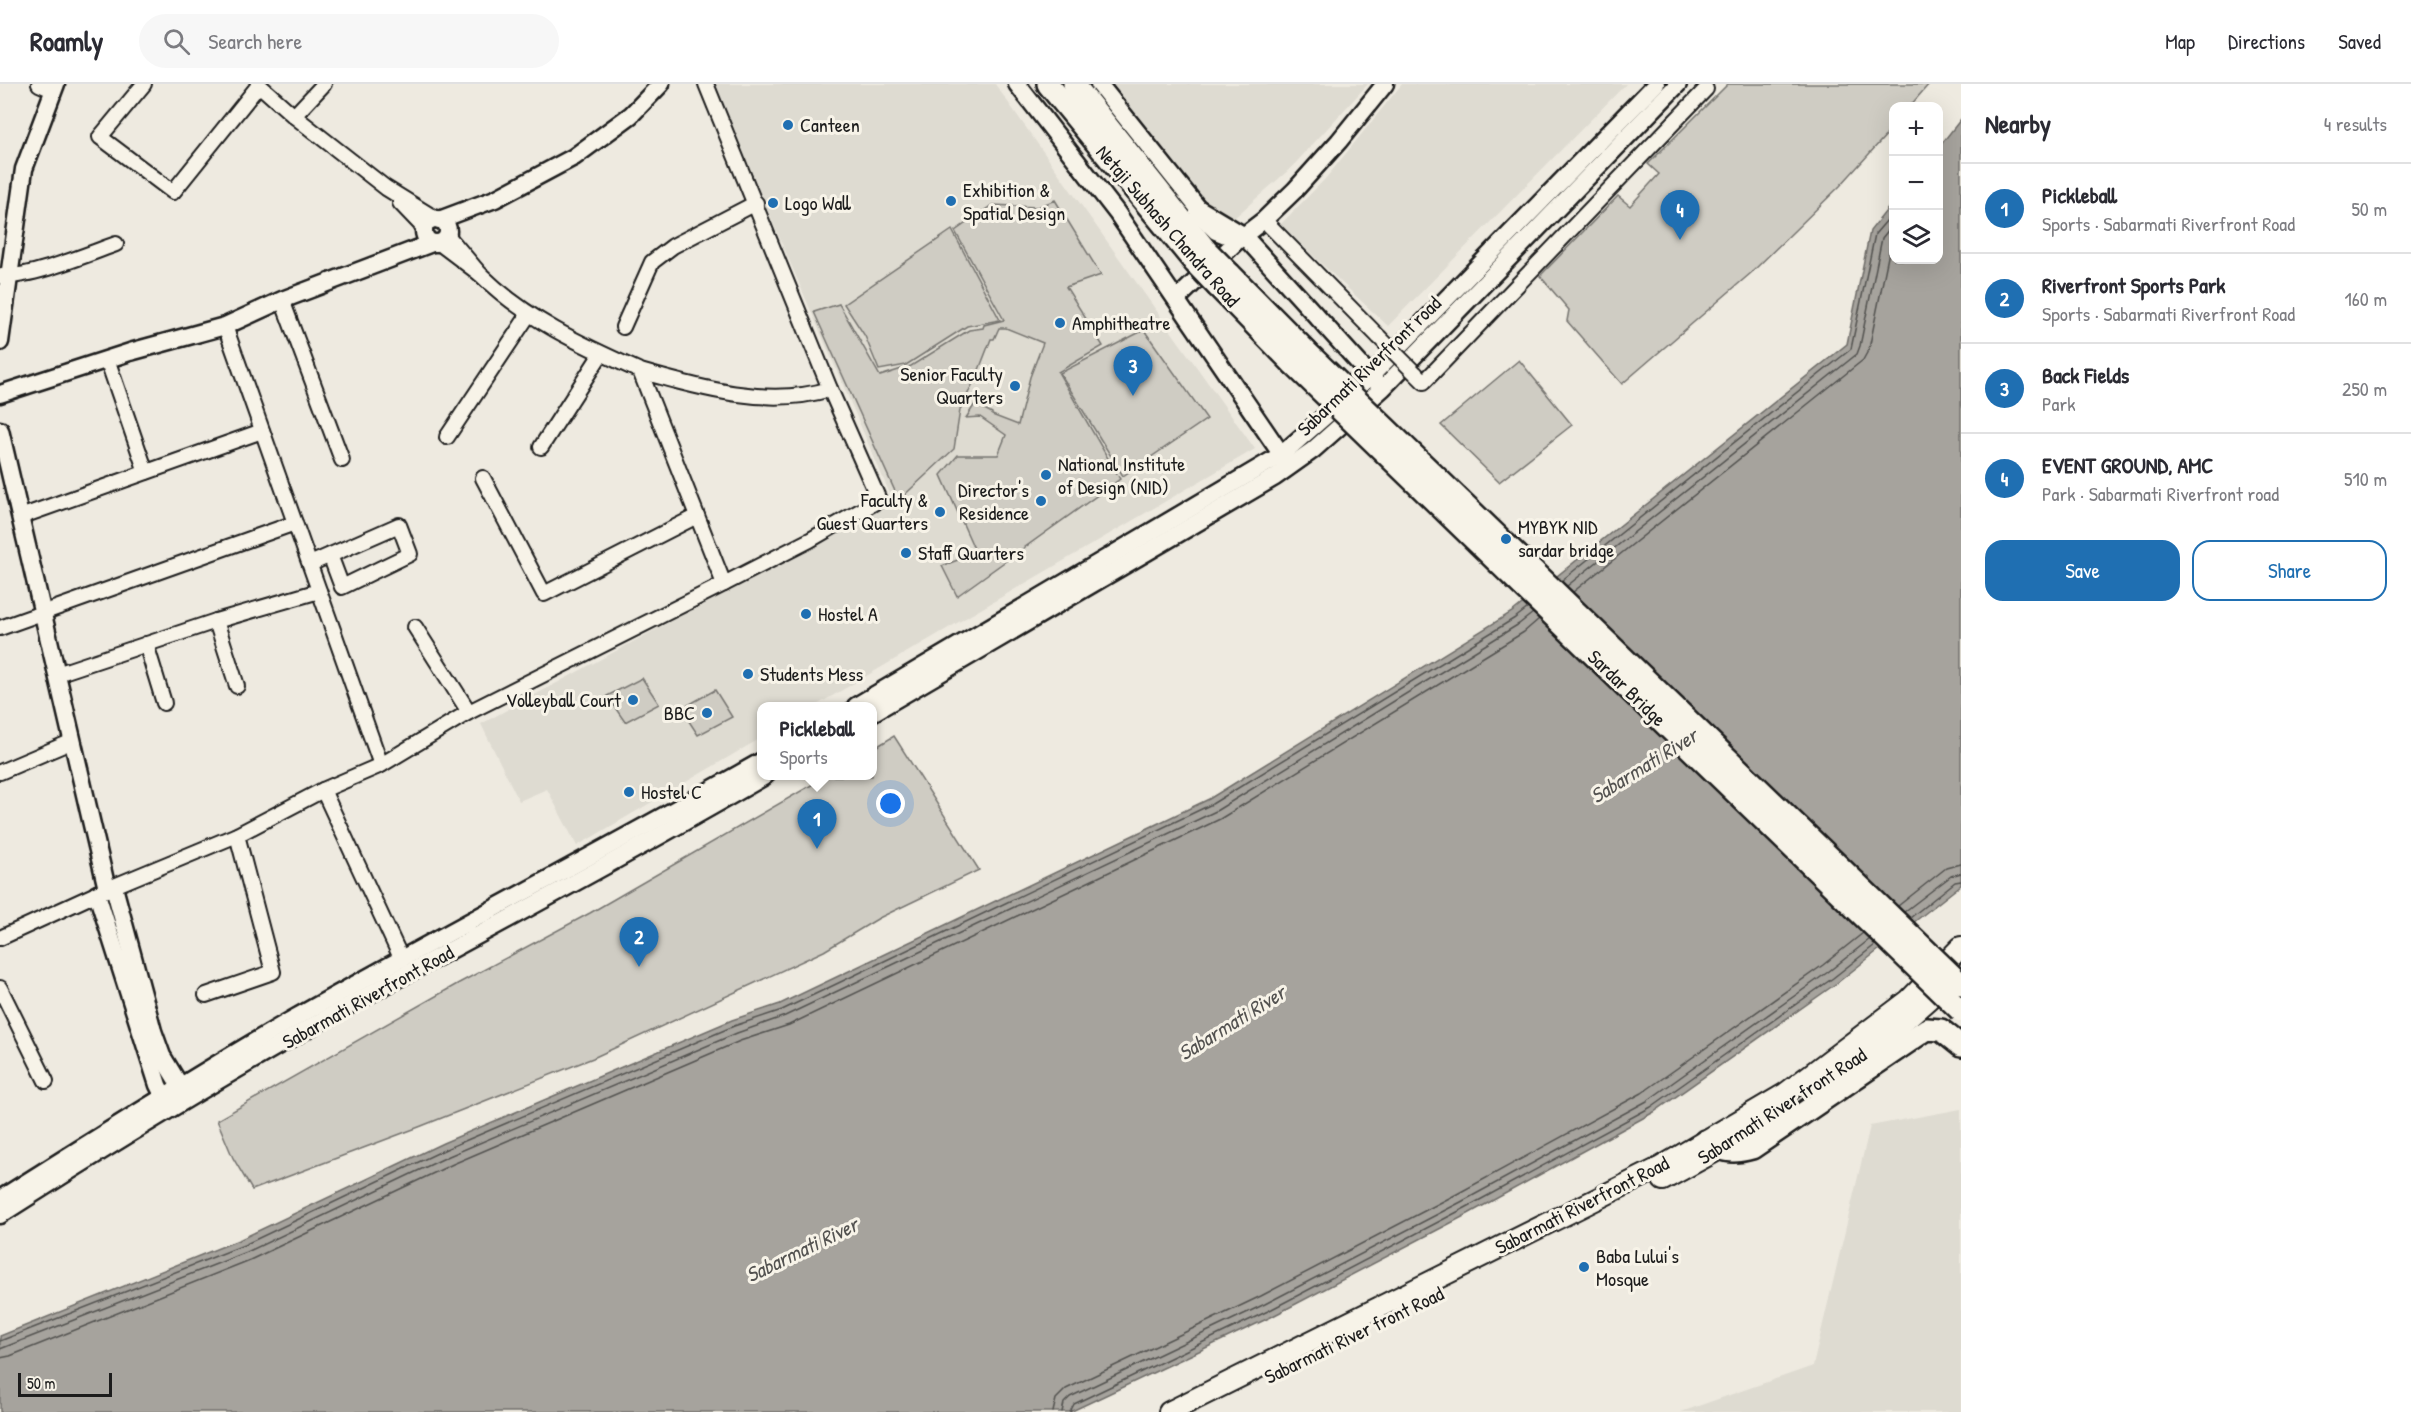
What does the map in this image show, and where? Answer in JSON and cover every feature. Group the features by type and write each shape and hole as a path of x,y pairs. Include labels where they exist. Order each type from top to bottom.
{"main road":[{"name":"Netaji Subhash Chandra Road","path":"1048,84 1201,257 1299,357"},
{"name":"Netaji Subhash Chandra Road","path":"1074,84 1201,257"},
{"name":"Sardar Bridge","path":"1299,357 1961,984"},
{"name":"Sardar Bridge","path":"1299,357 1961,1011"},
{"path":"1713,1145 1909,1000 1961,947"},
{"name":"Sabarmati River front Road","path":"1196,1408 1304,1361 1661,1181 1713,1145 1747,1133 1872,1047 1922,1007 1961,966"},
{"path":"1713,1145 1736,1153 1752,1148 1927,1029 1941,1030 1961,1046"},
{"path":"1169,1412 1196,1408"}],"street":[{"path":"144,84 99,137 172,192 259,85 294,116 386,188 480,274 529,314 573,342 640,370 696,387 768,396 814,394 830,389"},
{"path":"294,116 324,84"},
{"path":"0,394 107,359 225,326 282,300 373,265 574,157 631,115 661,84"},
{"path":"0,938 106,890 237,836 323,790 381,765 469,712 810,540 879,500 830,389 706,84"},
{"path":"1017,84 1117,213 1286,462"},
{"path":"1099,84 1198,208 1240,238 1383,388"},
{"name":"Sabarmati Riverfront road","path":"1286,462 1656,84"},
{"name":"Sabarmati Riverfront road","path":"1006,628 1286,462 1383,388 1678,84"},
{"path":"0,342 4,276 24,170 49,86"},
{"path":"1177,299 1240,238 1264,220 1295,190 1339,141 1379,86"},
{"path":"1264,220 1425,382 1706,89"},
{"path":"623,327 652,262 674,246 756,203"},
{"path":"4,276 60,264 116,244"},
{"path":"282,300 342,460"},
{"path":"447,437 529,314"},
{"path":"225,326 381,765"},
{"path":"540,447 601,354"},
{"path":"107,359 146,472"},
{"path":"640,370 724,584"},
{"path":"0,430 5,478 20,517 106,890 158,1085 166,1102"},
{"path":"20,517 262,431"},
{"path":"483,478 544,594 697,516"},
{"path":"0,628 295,523"},
{"path":"310,564 330,555 399,525 410,554 342,587 330,555"},
{"path":"57,674 216,621 319,591"},
{"path":"216,621 237,686"},
{"path":"415,627 469,712"},
{"path":"864,702 1006,628"},
{"path":"877,710 1006,628"},
{"path":"146,644 164,703"},
{"path":"0,772 73,741"},
{"name":"Sabarmati Riverfront Road","path":"166,1102 269,1043 402,960 757,763"},
{"name":"Sabarmati Riverfront Road","path":"269,1043 383,987 658,838 758,780"},
{"path":"323,790 402,960"},
{"path":"206,995 273,972 237,836"},
{"path":"106,890 162,1056 184,1093"},
{"path":"0,987 46,1081"},
{"path":"0,1199 166,1102"},
{"path":"0,1215 166,1102"}],"shaded area":[{"name":"National Institute of Design (NID)","path":"713,84 995,84 1255,449 822,702 757,702 757,740 577,846 547,789 519,801 481,724 893,501"},
{"path":"1089,84 1368,84 1291,168 1234,218 1210,232"},
{"path":"1402,84 1626,84 1388,326 1280,225 1326,178"},
{"path":"1728,84 1929,84 1913,102 1889,102 1889,132 1840,186 1751,273 1622,384 1567,321 1569,310 1540,276 1618,196 1630,206 1659,174 1648,164"},
{"path":"1055,200 1101,275 1066,287 1103,346 1058,372 1120,479 957,596 942,566 976,553 941,475 958,455 998,455 1006,435 980,417 966,418 975,404 992,415 1018,425 1030,377 1043,343 1006,328 999,328 994,339 991,339 960,410 954,449 899,500 814,312 839,304 880,376 911,366 969,330 983,328 984,325 1004,320 955,231 992,205 1038,207"},
{"path":"952,230 1000,320 967,326 906,365 879,370 865,336 844,304"},
{"path":"1144,330 1207,419 1123,476 1060,373"},
{"path":"1519,360 1572,425 1499,482 1441,425"},
{"name":"Volleyball Court","path":"642,678 659,704 625,722 607,696"},
{"name":"BBC","path":"715,690 732,717 698,735 681,709"},
{"path":"894,736 979,870 879,918 824,951 593,1058 252,1190 233,1158 217,1120 459,983 590,913 820,780 877,780 877,747"},
{"path":"1961,1109 1961,1412 1681,1412 1813,1366 1870,1126"}],"water":[{"name":"Sabarmati River","path":"1961,119 1961,885 1837,983 1654,1112 1468,1214 1271,1317 1070,1412 0,1412 0,1336 241,1239 443,1143 732,1020 780,1004 1209,799 1512,612 1847,344 1870,231 1889,207 1889,264 1943,264 1943,142"}],"place":[{"name":"Canteen","path":"788,125"},
{"name":"Exhibition & Spatial Design","path":"951,201"},
{"name":"Logo Wall","path":"773,203"},
{"name":"EVENT GROUND, AMC","path":"1680,240"},
{"name":"Amphitheatre","path":"1060,323"},
{"name":"Senior Faculty Quarters","path":"1015,386"},
{"name":"Back Fields","path":"1133,396"},
{"name":"National Institute of Design (NID)","path":"1046,475"},
{"name":"Director's Residence","path":"1041,501"},
{"name":"Faculty & Guest Quarters","path":"940,512"},
{"name":"MYBYK NID sardar bridge","path":"1506,539"},
{"name":"Staff Quarters","path":"906,553"},
{"name":"Hostel A","path":"806,614"},
{"name":"Students Mess","path":"748,674"},
{"name":"Volleyball Court","path":"633,700"},
{"name":"BBC","path":"707,713"},
{"name":"Hostel C","path":"629,792"},
{"name":"Pickleball","path":"817,849"},
{"name":"Riverfront Sports Park","path":"639,967"},
{"name":"Baba Lului's Mosque","path":"1584,1267"}]}
